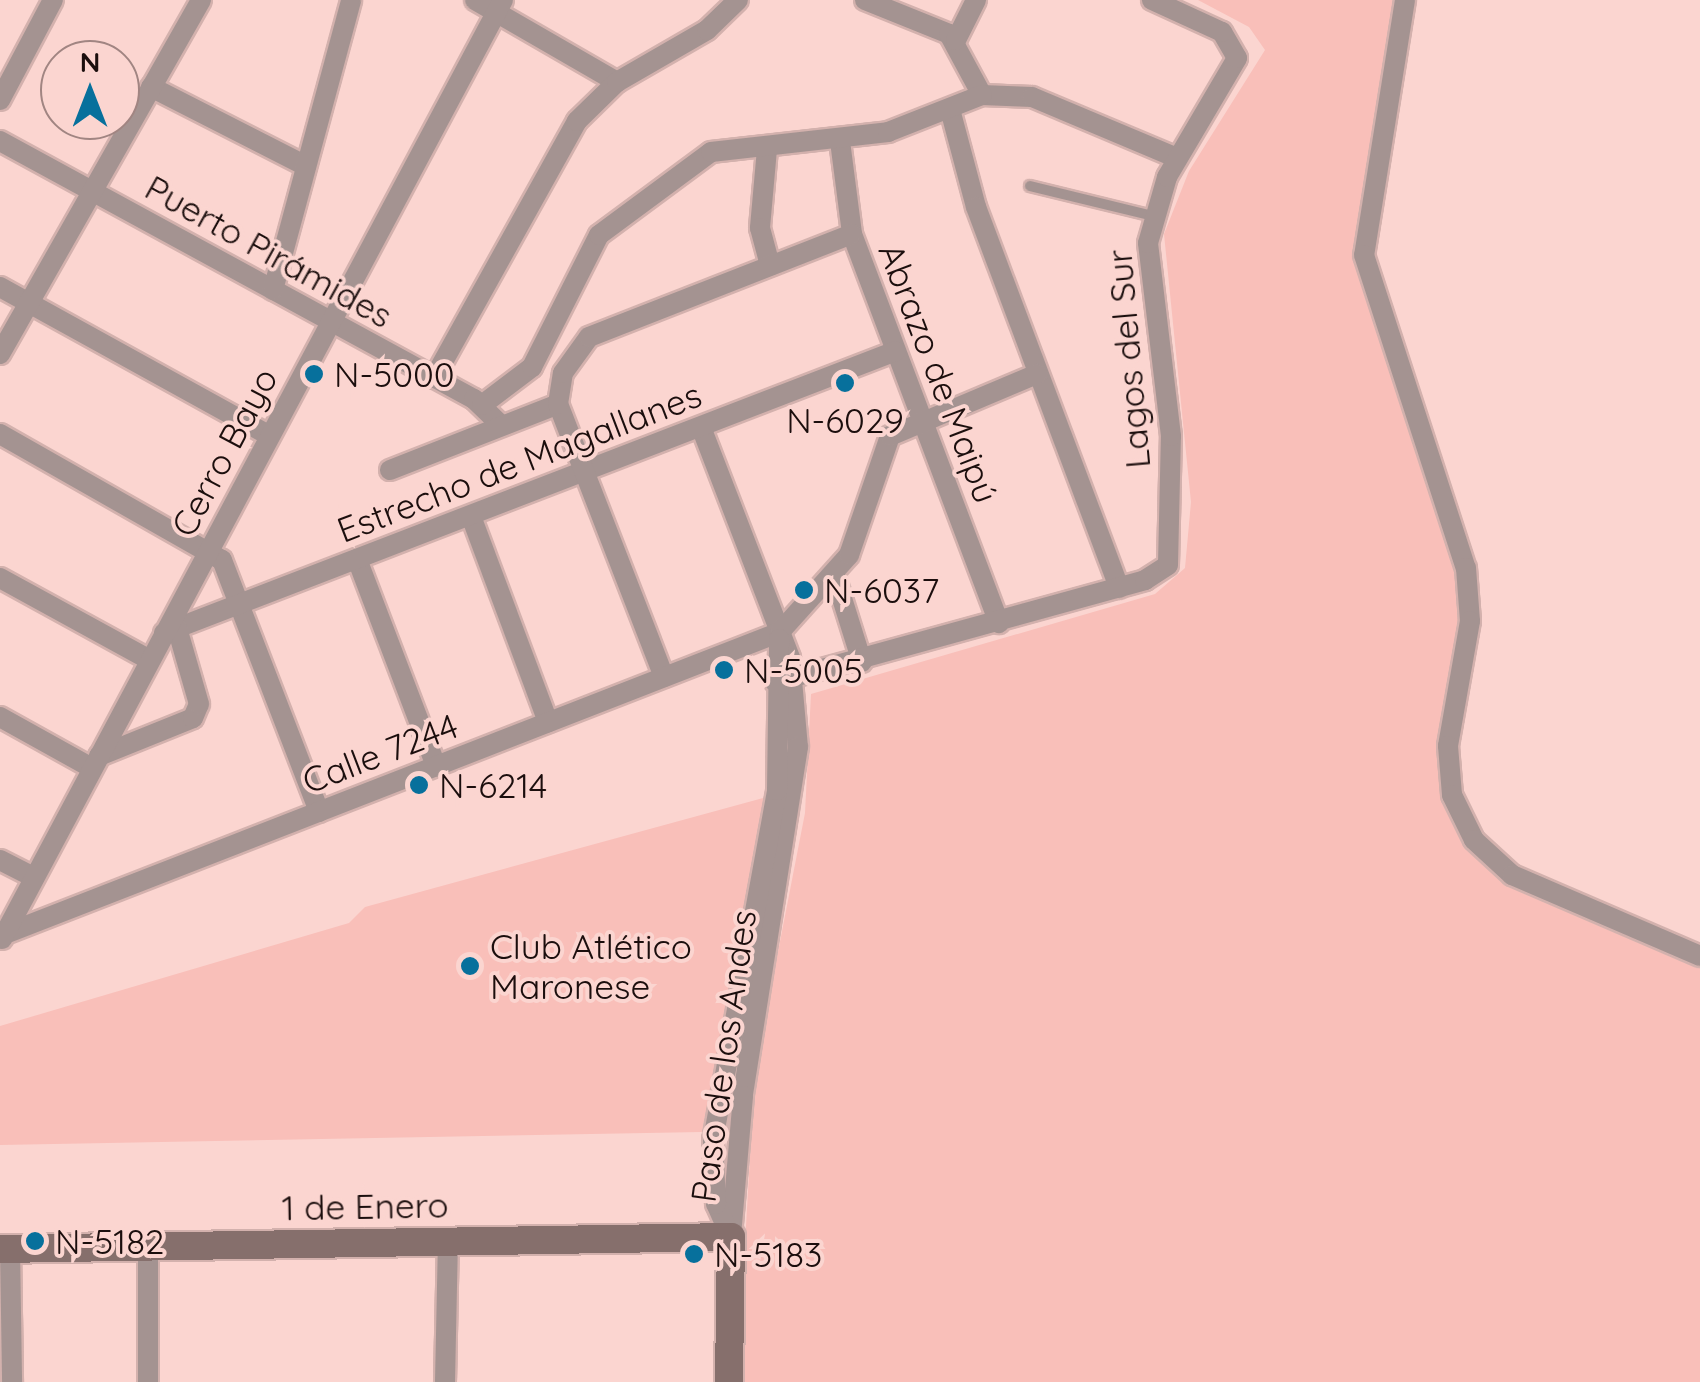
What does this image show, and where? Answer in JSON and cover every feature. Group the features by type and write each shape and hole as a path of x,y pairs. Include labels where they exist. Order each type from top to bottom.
{"street":[{"path":"0,100 53,0"},
{"path":"0,354 201,0"},
{"path":"273,290 351,0"},
{"path":"475,0 500,6 617,82"},
{"path":"434,378 567,137 617,82 723,19 738,0"},
{"path":"864,0 956,40"},
{"path":"976,0 956,40 967,80 982,94"},
{"name":"Lagos del Sur","path":"1118,588 1168,565 1171,436 1148,267 1153,216 1177,158 1231,74 1237,50 1222,32 1152,0"},
{"path":"1405,0 1364,256 1466,568 1470,621 1448,746 1452,795 1474,840 1512,875 1700,956"},
{"name":"Cerro Bayo","path":"1,939 150,660 170,631 210,548 500,6"},
{"path":"151,88 306,166"},
{"path":"482,405 532,368 599,234 720,148 768,149 840,141 951,112 982,94 1032,97 1177,158"},
{"path":"785,682 1118,588 1037,374 951,112"},
{"name":"Puerto Pirámides","path":"0,140 482,405 501,425"},
{"name":"Abrazo de Maipú","path":"840,141 852,234 999,622"},
{"path":"768,149 760,228 770,266"},
{"path":"390,470 501,425 558,395 590,337 852,234"},
{"path":"0,287 270,436"},
{"name":"Estrecho de Magallanes","path":"170,631 896,351"},
{"path":"780,632 835,576 860,533 880,448 921,416 1037,374"},
{"path":"558,395 664,677"},
{"name":"Paso de los Andes","path":"701,427 780,632 798,785 743,1096 731,1237"},
{"path":"0,434 210,548 240,604 319,812"},
{"path":"472,516 548,722"},
{"path":"357,559 436,766"},
{"path":"835,576 862,662"},
{"path":"0,578 150,660"},
{"path":"0,717 96,762 193,718 199,704 170,631"},
{"name":"Calle 7244","path":"1,939 780,632"},
{"path":"0,860 34,878"},
{"path":"729,1382 731,1237"},
{"name":"1 de Enero","path":"5,1249 731,1237"},
{"path":"445,1382 448,1242"},
{"path":"148,1247 148,1382"},
{"path":"5,1249 12,1382"}],"lane":[{"path":"1030,186 1153,216"}],"shaded area":[{"path":"1198,0 1405,0 1365,230 1466,568 1448,770 1490,858 1700,956 1700,1382 737,1382 755,1070 805,813 811,694 1155,594 1185,568 1191,502 1164,234 1189,171 1265,50 1249,27"},
{"name":"Club Atlético Maronese","path":"767,797 702,1132 0,1145 0,1026 349,923 365,907"}],"place":[{"name":"N-5000","path":"314,374"},
{"name":"N-6029","path":"845,383"},
{"name":"N-6037","path":"804,590"},
{"name":"N-5005","path":"724,670"},
{"name":"N-6214","path":"419,785"},
{"name":"Club Atlético Maronese","path":"470,966"},
{"name":"N-5182","path":"35,1241"},
{"name":"N-5183","path":"694,1254"}]}
